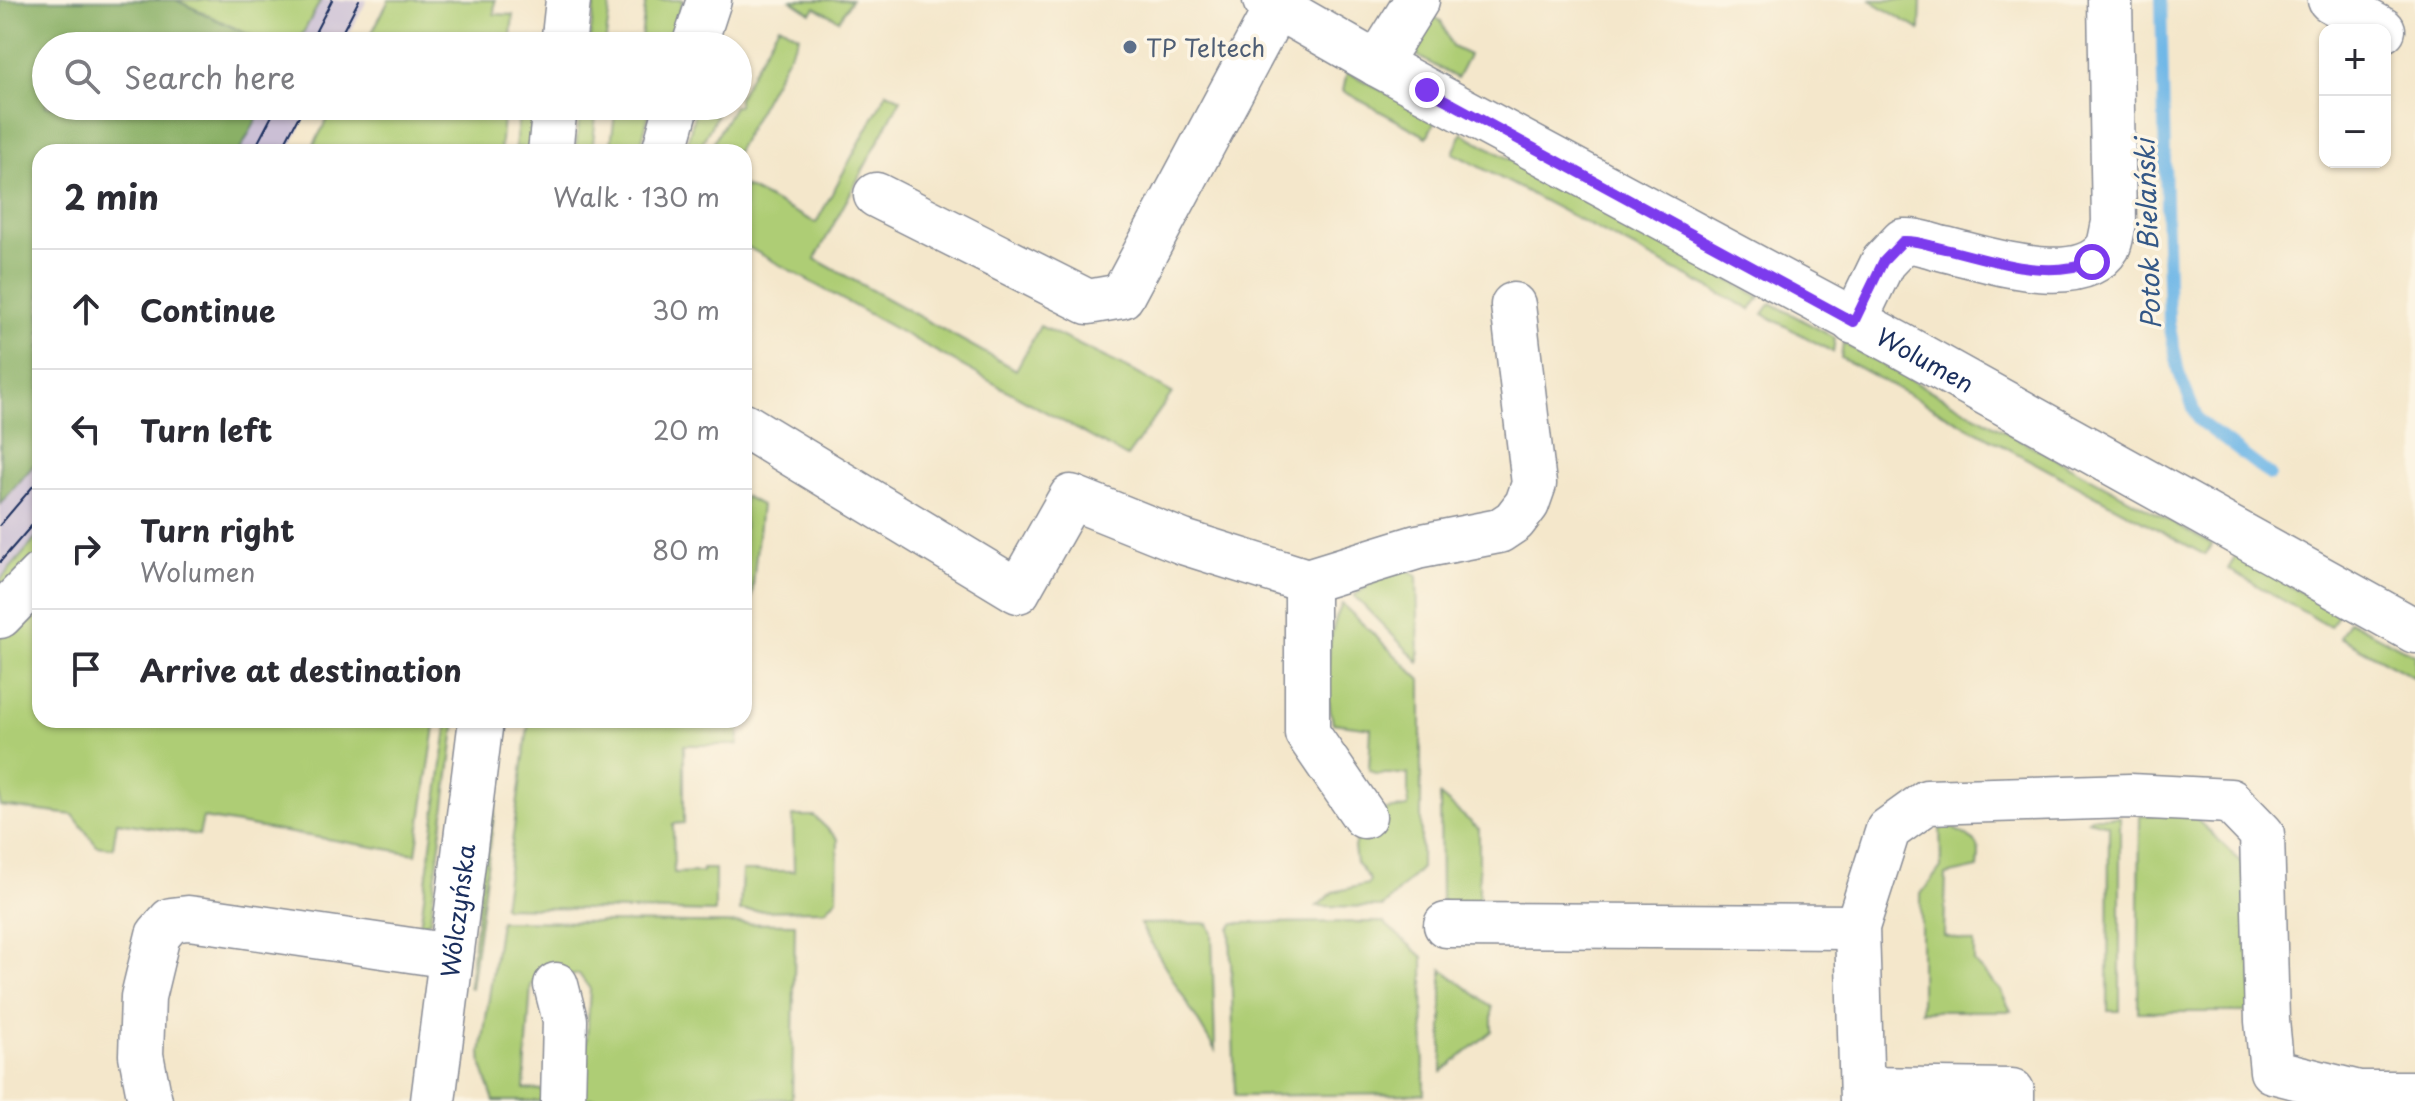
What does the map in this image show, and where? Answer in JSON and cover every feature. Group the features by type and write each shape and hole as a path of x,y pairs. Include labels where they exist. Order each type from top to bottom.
{"street":[{"path":"565,32 568,0"},
{"path":"699,32 709,0"},
{"path":"1377,64 1417,0"},
{"path":"1854,322 1883,262 1903,241 1917,240 1939,248 2045,270 2071,270 2092,262 2108,247 2114,223 2110,0"},
{"path":"2330,0 2373,24"},
{"path":"876,195 1088,302 1122,296 1271,3"},
{"name":"Wolumen","path":"1271,3 1377,64 2415,631"},
{"path":"2391,34 2415,48"},
{"path":"551,144 553,120"},
{"path":"666,144 673,120"},
{"path":"752,430 1018,591 1071,497 1183,542 1307,581 1417,547 1499,531 1514,521 1527,504 1534,484 1513,305"},
{"path":"1307,581 1307,733 1364,816"},
{"path":"0,616 32,583"},
{"name":"Wólczyńska","path":"433,1101 480,728"},
{"path":"2012,1101 2012,1091 1862,1095 1857,927 1888,830 1927,802 2130,796 2230,801 2262,834 2267,1021 2272,1086 2359,1093 2415,1093"},
{"path":"150,1101 141,1055 143,997 158,935 171,920 188,918 451,956"},
{"path":"1446,925 1857,927"},
{"path":"556,985 565,1020 563,1101"}],"shaded area":[{"path":"321,0 367,0 350,32 304,32"},
{"path":"256,120 304,120 292,144 243,144"},
{"path":"32,467 32,543 0,580 0,504"}],"green space":[{"path":"0,0 176,0 243,32 32,32 32,120 256,120 243,144 32,144 32,467 0,504"},
{"path":"176,0 321,0 304,32 243,32"},
{"path":"389,0 495,0 494,14 513,15 511,32 372,32"},
{"path":"595,0 611,0 607,32 591,32"},
{"path":"646,0 683,0 673,32 642,32"},
{"path":"791,0 851,0 839,20 815,7 811,13"},
{"path":"1870,0 1921,0 1920,30"},
{"path":"1425,12 1441,21 1452,47 1469,55 1457,78 1418,56 1415,42"},
{"path":"779,25 799,36 740,144 713,144 726,120 752,120 752,73"},
{"path":"1347,72 1436,119 1427,137 1343,91"},
{"path":"887,92 901,99 815,259 1016,370 1040,326 1172,393 1127,457 752,249 752,190 816,223"},
{"path":"327,120 503,120 501,144 314,144"},
{"path":"518,120 533,120 531,144 515,144"},
{"path":"579,120 595,120 593,144 576,144"},
{"path":"614,120 647,120 641,144 611,144"},
{"path":"693,120 714,120 701,144 687,144"},
{"path":"1462,133 1760,297 1751,310 1453,153"},
{"path":"1771,303 1835,338 1833,352 1763,314"},
{"path":"1843,343 2212,544 2205,555 1841,358"},
{"path":"752,500 761,505 752,595"},
{"path":"32,543 32,567 0,603 0,580"},
{"path":"2236,556 2338,613 2330,627 2228,569"},
{"path":"1408,570 1417,576 1419,662 1354,596 1379,578"},
{"path":"32,601 32,728 435,728 416,854 203,818 199,835 117,822 113,848 97,846 73,815 0,806 0,636"},
{"path":"1342,604 1421,680 1421,868 1383,907 1317,906 1334,892 1368,884 1370,880 1356,862 1354,847 1358,834 1380,811 1408,807 1408,774 1376,774 1369,770 1371,728 1333,723 1328,694 1329,647"},
{"path":"2349,621 2415,655 2415,678 2340,637"},
{"path":"447,728 455,728 430,921 420,926"},
{"path":"498,728 508,728 471,988"},
{"path":"528,728 739,728 738,745 684,745 684,823 673,824 674,873 715,869 715,912 503,907"},
{"path":"1440,796 1479,829 1479,906 1450,907 1441,899"},
{"path":"2140,815 2192,815 2252,872 2252,1012 2138,1012"},
{"path":"793,816 814,816 838,839 837,898 826,910 740,911 742,871 794,871"},
{"path":"2092,817 2120,817 2120,1011 2108,1011 2109,825 2088,820"},
{"path":"1940,821 1974,841 1979,848 1978,868 1946,875 1944,936 1974,943 1974,962 2000,990 2011,1011 1921,1011 1921,894 1941,867"},
{"path":"500,921 795,924 792,1099 583,1098 590,989 579,974 531,984 524,1089 547,1090 547,1101 494,1101 482,1066 481,1053"},
{"path":"1383,922 1423,957 1424,1094 1235,1096 1230,928 1234,923"},
{"path":"1140,924 1208,924 1212,933 1215,1050"},
{"path":"1442,969 1492,1007 1492,1031 1442,1072"}],"waterway":[{"name":"Potok Bielański","path":"2161,0 2169,323 2179,373 2198,420 2270,475"}],"tram line":[{"path":"315,32 332,0"},
{"path":"342,32 359,0"},
{"path":"257,144 270,120"},
{"path":"284,144 297,120"},
{"path":"0,525 32,487"},
{"path":"0,562 32,525"}],"place":[{"name":"TP Teltech","path":"1130,47"}],"route":[{"path":"1427,90 1854,322 1883,262 1903,241 1917,240 1939,248 2045,270 2071,270 2092,262"}]}
